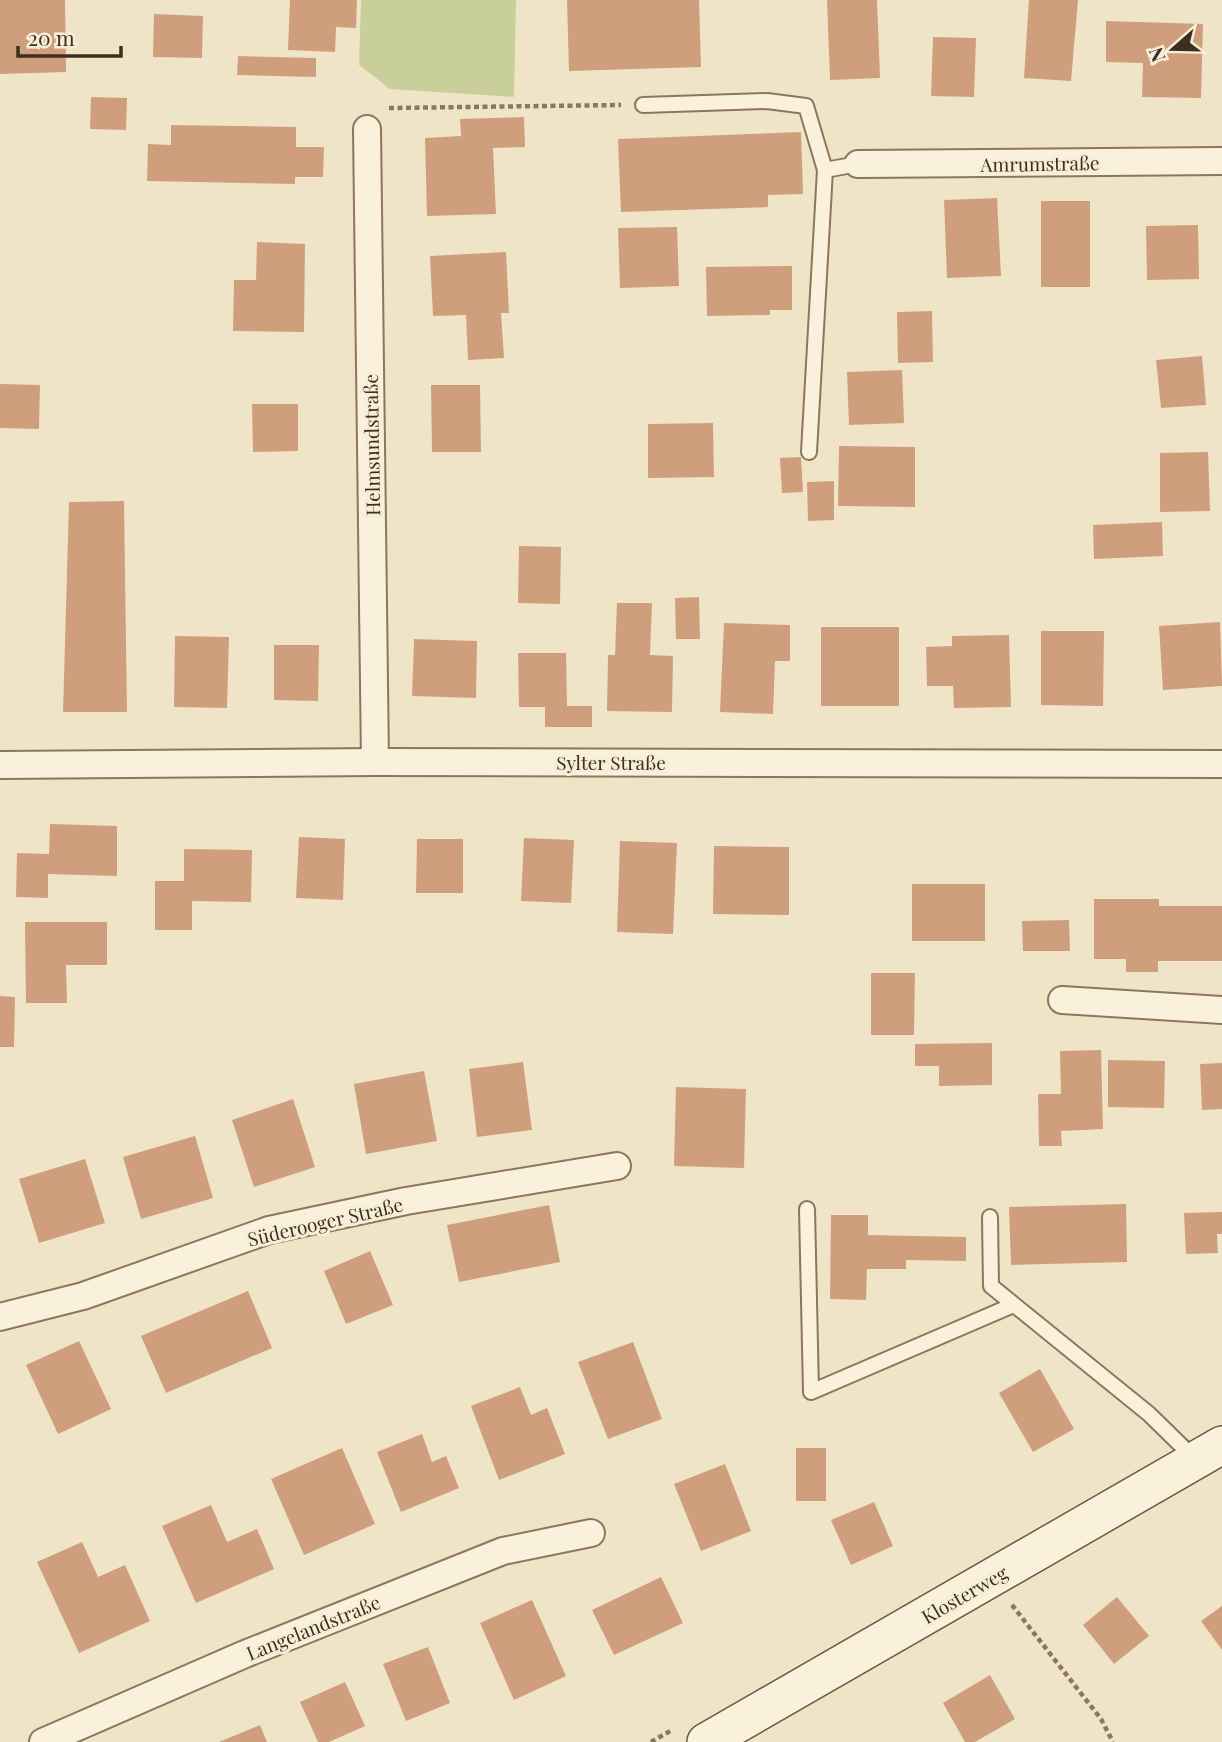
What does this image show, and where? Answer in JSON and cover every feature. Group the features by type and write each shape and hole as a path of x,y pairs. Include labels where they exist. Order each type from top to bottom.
{"street":[{"name":"Helmsundstraße","path":"367,129 375,762"},
{"name":"Amrumstraße","path":"858,164 1222,161"},
{"name":"Sylter Straße","path":"0,765 375,762 1222,764"},
{"path":"1062,1000 1222,1010"},
{"name":"Süderooger Straße","path":"0,1317 83,1296 269,1230 406,1201 617,1166"},
{"name":"Klosterweg","path":"706,1742 1209,1453"},
{"name":"Langelandstraße","path":"43,1742 244,1654 503,1551 591,1533"}],"lane":[{"path":"643,105 767,101 806,106 825,170 809,452"},
{"path":"825,170 858,164"},
{"path":"807,1209 811,1392 1011,1306"},
{"path":"990,1217 990,1286 1011,1306 1149,1414 1209,1453"}],"path":[{"path":"367,129 364,108 643,105"},
{"path":"993,1577 1101,1719 1113,1742"}],"green space":[{"path":"361,0 516,0 514,97 390,89 359,65"}],"building":[{"path":"0,0 65,0 66,72 0,74"},
{"path":"290,0 357,0 356,28 336,27 335,52 288,50"},
{"path":"567,0 699,0 701,67 569,71"},
{"path":"827,0 877,0 880,78 830,80"},
{"path":"1029,0 1078,0 1071,81 1024,78"},
{"path":"154,14 203,16 202,58 153,57"},
{"path":"1106,21 1203,24 1201,98 1142,97 1143,63 1106,62"},
{"path":"933,37 976,38 974,97 931,96"},
{"path":"238,56 316,58 316,77 237,75"},
{"path":"91,97 127,98 126,130 90,129"},
{"path":"524,117 525,147 493,148 496,214 427,216 425,138 461,136 460,119"},
{"path":"171,125 296,127 296,147 324,147 323,177 295,177 295,184 147,181 148,144 171,145"},
{"path":"801,132 803,194 768,195 768,207 621,212 618,139"},
{"path":"997,198 1001,276 947,278 944,200"},
{"path":"1041,201 1090,201 1090,287 1041,287"},
{"path":"1198,225 1199,279 1147,280 1146,226"},
{"path":"677,227 679,286 620,288 618,228"},
{"path":"257,242 305,244 304,332 233,331 234,280 256,280"},
{"path":"506,252 509,313 501,313 504,358 468,360 466,315 433,316 430,256"},
{"path":"792,266 792,310 770,310 770,315 707,316 706,267"},
{"path":"932,311 933,362 898,363 897,312"},
{"path":"1202,356 1206,405 1161,408 1156,360"},
{"path":"902,370 904,423 849,425 847,372"},
{"path":"0,384 40,385 39,429 0,428"},
{"path":"431,385 480,385 481,452 432,452"},
{"path":"252,404 298,404 298,451 253,452"},
{"path":"713,423 714,477 648,478 648,424"},
{"path":"839,446 915,447 915,507 838,506"},
{"path":"1208,452 1210,511 1160,512 1160,453"},
{"path":"801,457 803,492 782,493 780,458"},
{"path":"834,481 834,520 808,521 807,482"},
{"path":"124,501 127,712 63,712 69,502"},
{"path":"1162,522 1163,556 1094,559 1093,525"},
{"path":"519,546 561,547 560,604 518,603"},
{"path":"699,597 700,639 676,639 675,598"},
{"path":"617,603 652,603 650,655 673,656 672,712 607,711 608,655 615,655"},
{"path":"1220,622 1222,686 1163,690 1159,626"},
{"path":"724,623 790,625 790,661 775,661 773,714 720,712"},
{"path":"821,627 899,627 899,706 821,706"},
{"path":"1041,631 1104,631 1103,706 1041,705"},
{"path":"1009,635 1011,707 954,708 953,686 927,686 926,647 952,646 952,636"},
{"path":"175,636 229,637 227,708 174,707"},
{"path":"414,639 477,641 476,698 412,696"},
{"path":"274,645 319,645 318,701 274,700"},
{"path":"518,653 566,653 567,706 592,706 592,727 545,727 545,707 519,707"},
{"path":"50,824 117,826 117,876 48,874 48,898 16,897 17,853 49,854"},
{"path":"299,837 345,839 343,900 296,898"},
{"path":"524,838 574,840 571,903 521,901"},
{"path":"417,839 463,839 463,893 416,893"},
{"path":"620,841 677,843 673,934 617,932"},
{"path":"714,846 789,847 789,915 713,914"},
{"path":"184,849 252,850 251,902 192,901 192,930 155,930 155,881 184,881"},
{"path":"912,884 985,884 985,941 912,941"},
{"path":"1094,899 1159,899 1159,906 1222,906 1222,961 1158,961 1158,972 1126,972 1126,959 1094,959"},
{"path":"1069,920 1070,951 1023,951 1022,921"},
{"path":"25,922 107,922 107,965 66,965 67,1003 26,1003"},
{"path":"871,973 915,973 914,1035 871,1035"},
{"path":"0,996 15,997 14,1047 0,1047"},
{"path":"992,1043 992,1085 939,1086 939,1066 915,1066 915,1044"},
{"path":"1101,1050 1103,1129 1061,1131 1062,1146 1039,1146 1038,1094 1061,1094 1060,1051"},
{"path":"1108,1060 1165,1061 1164,1108 1108,1107"},
{"path":"523,1062 532,1130 477,1137 469,1069"},
{"path":"1222,1063 1222,1109 1202,1110 1200,1064"},
{"path":"424,1071 437,1141 366,1154 354,1084"},
{"path":"676,1087 746,1089 744,1168 674,1166"},
{"path":"293,1099 315,1167 254,1187 232,1120"},
{"path":"195,1136 213,1198 141,1219 123,1157"},
{"path":"85,1159 105,1223 39,1243 19,1179"},
{"path":"1126,1204 1127,1262 1011,1265 1009,1207"},
{"path":"549,1205 560,1262 459,1282 447,1225"},
{"path":"1222,1212 1222,1234 1217,1234 1218,1253 1186,1254 1184,1213"},
{"path":"831,1215 868,1215 868,1235 966,1237 966,1261 906,1260 906,1269 867,1269 866,1300 830,1299"},
{"path":"370,1251 393,1305 346,1324 324,1271"},
{"path":"248,1291 272,1348 166,1393 141,1336"},
{"path":"79,1341 111,1409 58,1434 26,1365"},
{"path":"633,1342 662,1419 608,1439 578,1362"},
{"path":"1040,1369 1074,1429 1033,1452 999,1393"},
{"path":"520,1387 531,1415 547,1408 565,1454 499,1480 471,1406"},
{"path":"422,1434 432,1462 446,1456 459,1488 401,1512 377,1452"},
{"path":"342,1448 375,1524 304,1555 271,1479"},
{"path":"796,1448 826,1448 826,1501 796,1501"},
{"path":"725,1464 751,1531 701,1551 674,1484"},
{"path":"874,1502 893,1546 851,1565 831,1520"},
{"path":"211,1505 227,1542 257,1529 274,1569 196,1603 162,1526"},
{"path":"82,1542 98,1577 125,1565 150,1621 79,1653 37,1562"},
{"path":"661,1577 683,1623 614,1655 592,1610"},
{"path":"1117,1597 1149,1636 1114,1664 1083,1625"},
{"path":"532,1600 566,1676 514,1700 480,1623"},
{"path":"1222,1606 1222,1650 1201,1621"},
{"path":"428,1647 450,1703 406,1721 383,1664"},
{"path":"990,1675 1015,1719 975,1742 965,1742 943,1703"},
{"path":"345,1682 365,1726 329,1742 318,1742 300,1702"},
{"path":"260,1725 267,1742 219,1742"}]}
